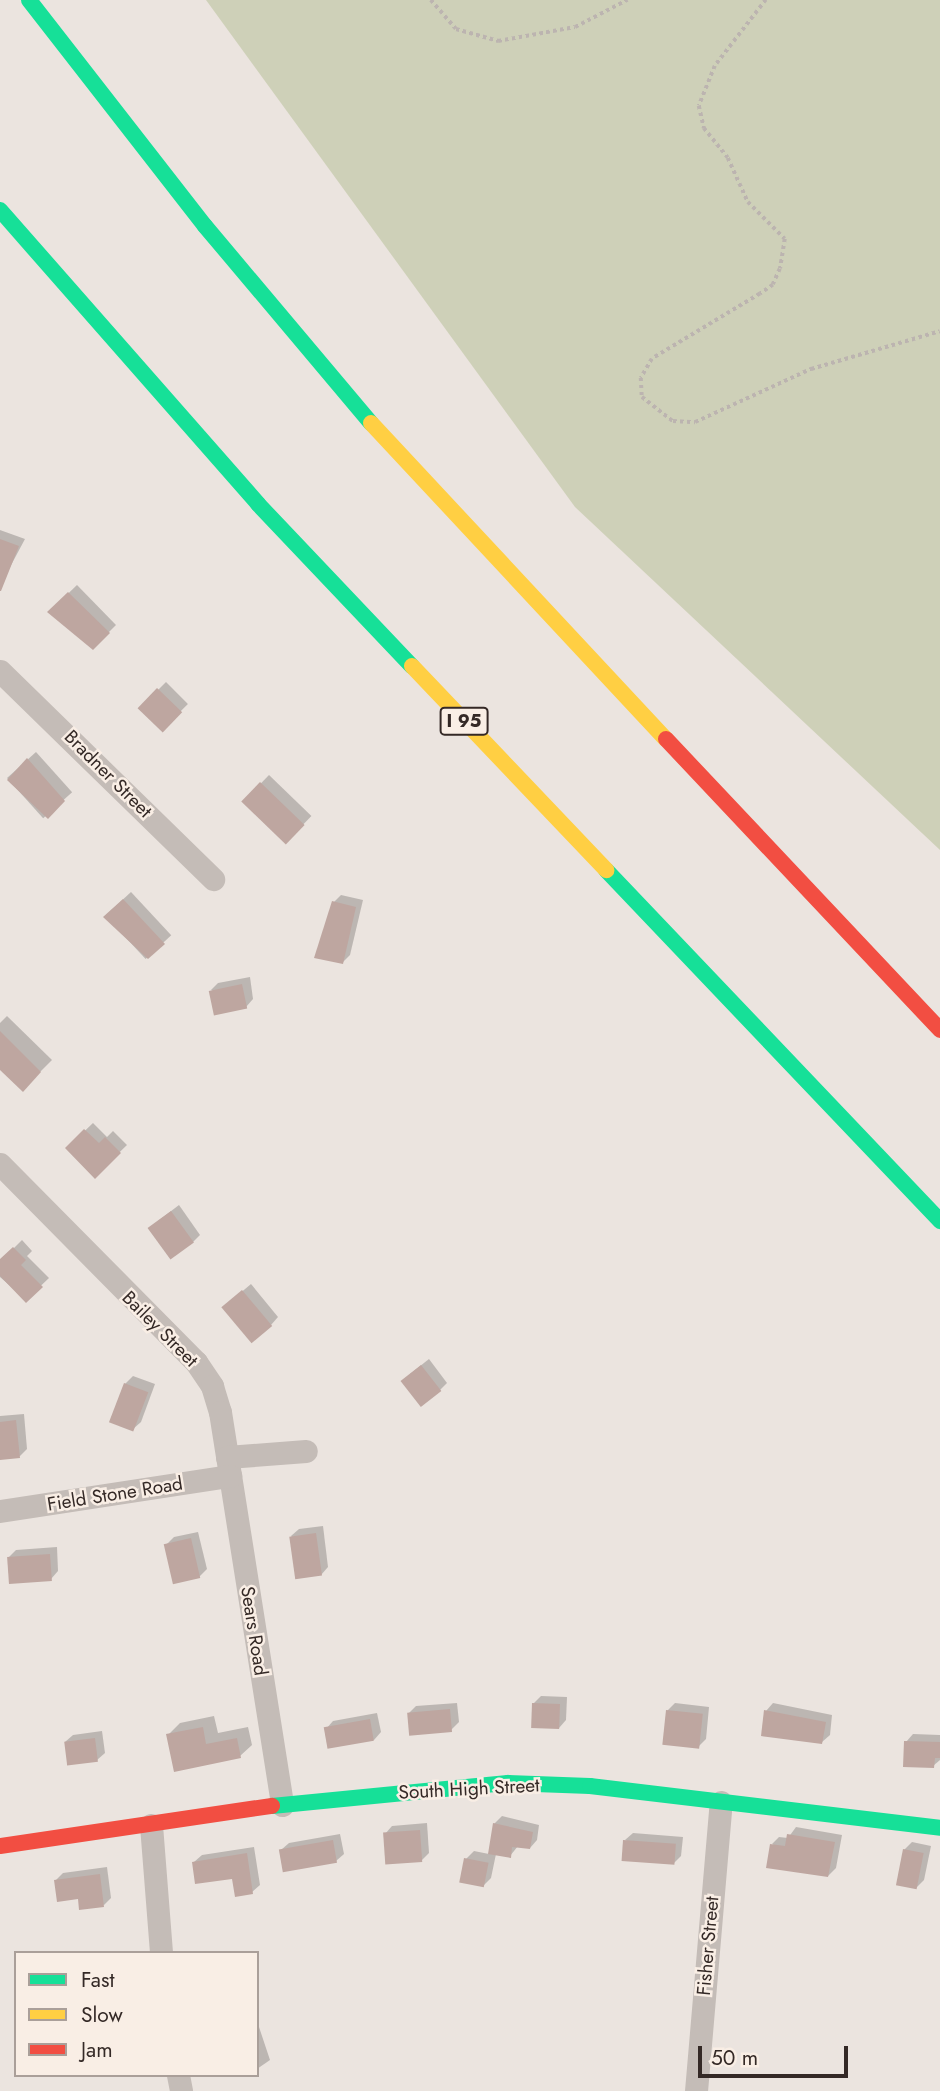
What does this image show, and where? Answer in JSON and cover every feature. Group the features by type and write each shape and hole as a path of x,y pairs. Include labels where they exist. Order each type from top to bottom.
{"main road":[{"path":"29,0 205,226 393,449 940,1030"},
{"name":"I 95","path":"0,210 258,504 940,1221"},
{"name":"South High Street","path":"0,1846 282,1805 508,1783 590,1786 940,1828"}],"street":[{"name":"Bradner Street","path":"0,671 213,879"},
{"name":"Bailey Street","path":"0,1164 196,1362 212,1386 228,1467"},
{"path":"228,1467 306,1451"},
{"name":"Field Stone Road","path":"0,1511 228,1467"},
{"name":"Sears Road","path":"228,1467 282,1805"},
{"name":"Fisher Street","path":"695,2091 721,1802"},
{"path":"150,1825 161,1951"}],"path":[{"path":"431,0 456,29 498,41 575,27 627,0"},
{"path":"765,0 715,66 699,106 704,128 728,158 748,202 785,239 780,268 773,285 652,359 641,378 642,397 673,421 695,422 811,369 940,331"}],"green space":[{"path":"206,0 940,0 940,850 575,507"}],"building":[{"path":"0,539 19,546 1,591 0,591"},
{"path":"68,592 110,633 93,650 47,612"},
{"path":"157,688 182,712 163,732 138,708"},
{"path":"27,758 65,801 48,819 7,780"},
{"path":"260,782 305,825 286,844 241,801"},
{"path":"123,899 165,944 148,959 103,917"},
{"path":"332,901 356,907 343,964 314,958"},
{"path":"242,984 247,1008 214,1016 209,991"},
{"path":"0,1031 41,1072 23,1092 0,1070"},
{"path":"84,1129 99,1143 105,1137 121,1153 95,1179 65,1148"},
{"path":"171,1211 194,1243 170,1260 148,1228"},
{"path":"13,1247 26,1260 21,1265 43,1287 26,1303 0,1276 0,1259"},
{"path":"242,1290 272,1326 252,1343 221,1307"},
{"path":"421,1365 441,1391 421,1407 401,1381"},
{"path":"124,1383 148,1392 133,1432 109,1422"},
{"path":"16,1420 20,1458 0,1460 0,1422"},
{"path":"316,1533 322,1576 295,1579 289,1537"},
{"path":"191,1538 200,1578 173,1584 164,1544"},
{"path":"50,1554 52,1581 9,1584 7,1557"},
{"path":"532,1703 560,1704 559,1729 531,1728"},
{"path":"450,1709 452,1732 409,1736 407,1713"},
{"path":"666,1710 703,1714 699,1749 662,1745"},
{"path":"764,1710 826,1722 822,1744 761,1736"},
{"path":"370,1719 374,1741 328,1749 324,1727"},
{"path":"203,1727 206,1744 237,1738 241,1758 174,1772 166,1734"},
{"path":"95,1738 98,1762 67,1766 64,1742"},
{"path":"904,1741 940,1742 940,1758 935,1758 934,1768 903,1767"},
{"path":"493,1823 533,1832 530,1849 512,1847 511,1858 488,1854"},
{"path":"420,1830 422,1862 385,1865 383,1833"},
{"path":"787,1834 835,1842 828,1877 766,1868 770,1844 785,1846"},
{"path":"333,1840 337,1863 283,1872 279,1850"},
{"path":"623,1840 676,1844 674,1865 622,1861"},
{"path":"903,1849 924,1853 917,1889 896,1885"},
{"path":"247,1853 253,1894 235,1897 232,1879 195,1884 192,1862"},
{"path":"464,1858 489,1863 484,1887 459,1883"},
{"path":"100,1874 104,1907 79,1910 78,1899 57,1902 54,1880"}],"traffic: fast":[{"path":"29,0 205,226 371,423"},
{"path":"0,210 258,504 412,666"},
{"path":"606,870 940,1221"},
{"path":"272,1806 508,1783 590,1786 940,1828"}],"traffic: slow":[{"path":"371,423 666,739"},
{"path":"412,666 606,870"}],"traffic: jam":[{"path":"666,739 940,1030"},
{"path":"0,1846 272,1806"}]}
